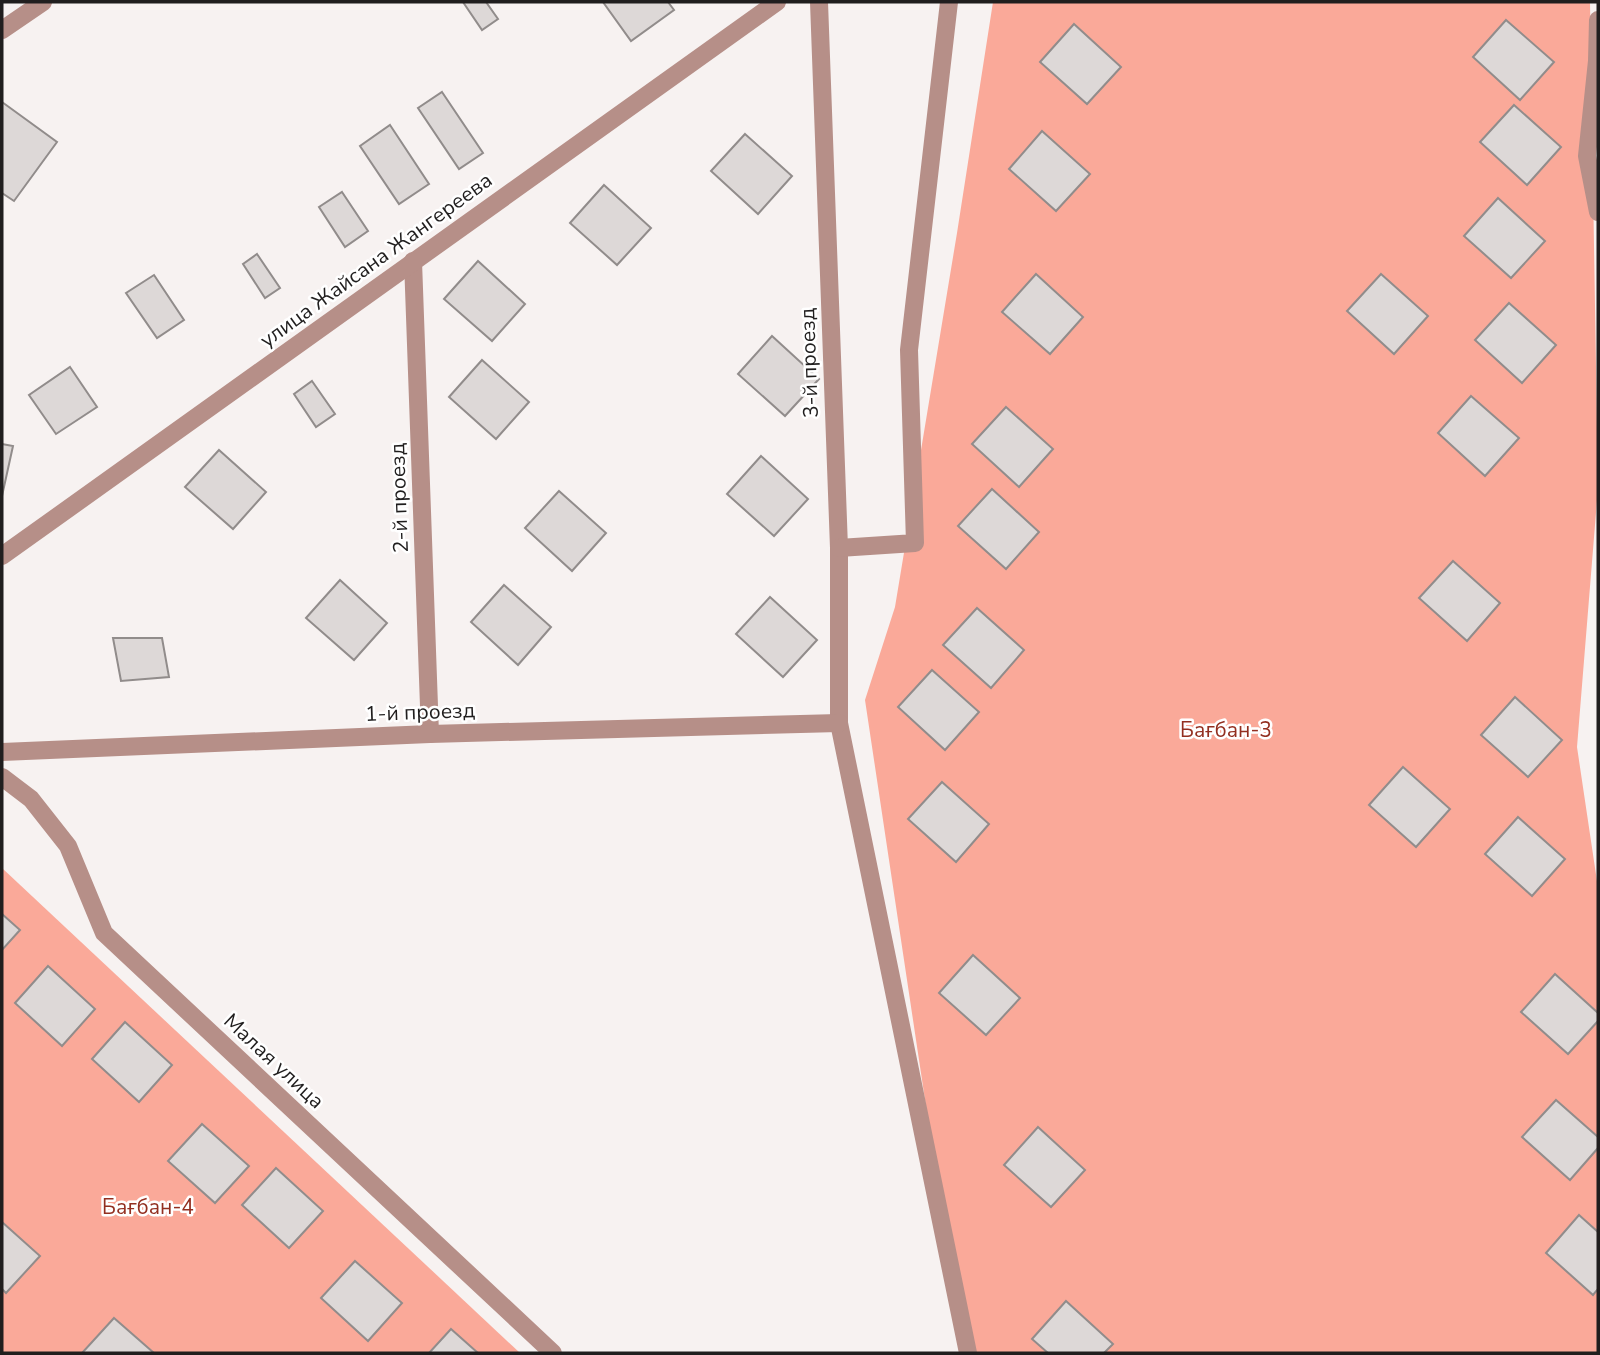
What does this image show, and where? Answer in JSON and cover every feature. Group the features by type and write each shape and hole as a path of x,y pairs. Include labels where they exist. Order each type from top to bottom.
{"street":[{"path":"2,30 43,2"},
{"name":"улица Жайсана Жангереева","path":"2,556 777,2"},
{"name":"3-й проезд","path":"819,2 839,548 839,723 968,1353"},
{"path":"839,548 915,543 909,350 949,2"},
{"path":"1598,20 1597,61 1587,156 1598,212"},
{"name":"2-й проезд","path":"413,261 430,734"},
{"name":"1-й проезд","path":"2,752 430,734 839,723"},
{"name":"Малая улица","path":"2,777 31,799 68,846 104,933 553,1353"}],"green space":[{"name":"Бағбан-3","path":"993,2 1590,2 1598,488 1577,747 1598,888 1598,1353 963,1353 865,700 895,607"},
{"name":"Бағбан-4","path":"2,868 520,1353 2,1353"}],"building":[{"path":"463,2 486,2 498,19 482,30"},
{"path":"603,2 668,2 674,10 631,41"},
{"path":"1506,20 1554,62 1520,100 1473,57"},
{"path":"1074,24 1121,67 1087,104 1040,62"},
{"path":"442,92 483,153 459,169 418,108"},
{"path":"2,102 57,142 14,201 2,193"},
{"path":"1514,105 1561,147 1527,185 1480,142"},
{"path":"390,125 429,184 399,204 360,146"},
{"path":"1042,131 1090,174 1056,211 1009,169"},
{"path":"745,134 792,176 758,214 711,171"},
{"path":"604,185 651,228 617,265 570,223"},
{"path":"342,192 368,231 345,247 319,207"},
{"path":"1498,198 1545,241 1511,278 1464,236"},
{"path":"257,254 280,288 265,298 243,264"},
{"path":"478,261 525,304 492,341 444,299"},
{"path":"1036,274 1083,317 1050,354 1002,312"},
{"path":"1381,274 1428,316 1394,354 1347,311"},
{"path":"154,275 184,320 157,338 126,293"},
{"path":"1509,303 1556,345 1522,383 1475,340"},
{"path":"772,336 819,379 785,416 738,374"},
{"path":"482,360 529,402 496,439 449,397"},
{"path":"70,367 97,407 56,434 29,395"},
{"path":"312,381 335,414 316,427 294,394"},
{"path":"1471,396 1519,438 1485,476 1438,433"},
{"path":"1006,407 1053,449 1019,487 972,444"},
{"path":"2,444 13,446 2,496"},
{"path":"219,450 266,492 233,529 185,487"},
{"path":"761,456 808,499 774,536 727,494"},
{"path":"992,489 1039,532 1006,569 958,526"},
{"path":"559,491 606,533 572,571 525,528"},
{"path":"1453,561 1500,603 1467,641 1419,598"},
{"path":"340,580 387,623 354,660 306,618"},
{"path":"504,585 551,627 518,665 471,622"},
{"path":"770,597 817,640 783,677 736,634"},
{"path":"977,608 1024,650 991,688 943,645"},
{"path":"113,638 162,638 169,677 121,681"},
{"path":"932,670 979,712 945,750 898,707"},
{"path":"1515,697 1562,740 1528,777 1481,735"},
{"path":"1403,767 1450,809 1416,847 1369,805"},
{"path":"942,782 989,824 956,862 908,819"},
{"path":"1518,817 1565,859 1532,896 1485,854"},
{"path":"2,914 20,930 2,950"},
{"path":"973,955 1020,998 986,1035 939,993"},
{"path":"48,966 95,1009 62,1046 15,1003"},
{"path":"1555,974 1598,1013 1598,1021 1568,1054 1521,1012"},
{"path":"125,1022 172,1065 139,1102 92,1059"},
{"path":"1556,1100 1598,1137 1598,1148 1570,1180 1522,1137"},
{"path":"202,1124 249,1166 215,1203 168,1161"},
{"path":"1038,1127 1085,1170 1051,1207 1004,1165"},
{"path":"276,1168 323,1211 289,1248 242,1205"},
{"path":"1579,1215 1598,1232 1598,1289 1593,1295 1546,1253"},
{"path":"2,1222 40,1256 6,1293 2,1289"},
{"path":"355,1261 402,1303 368,1341 321,1298"},
{"path":"1066,1301 1113,1344 1104,1353 1048,1353 1032,1339"},
{"path":"114,1318 154,1353 82,1353"},
{"path":"451,1329 478,1353 429,1353"}]}
